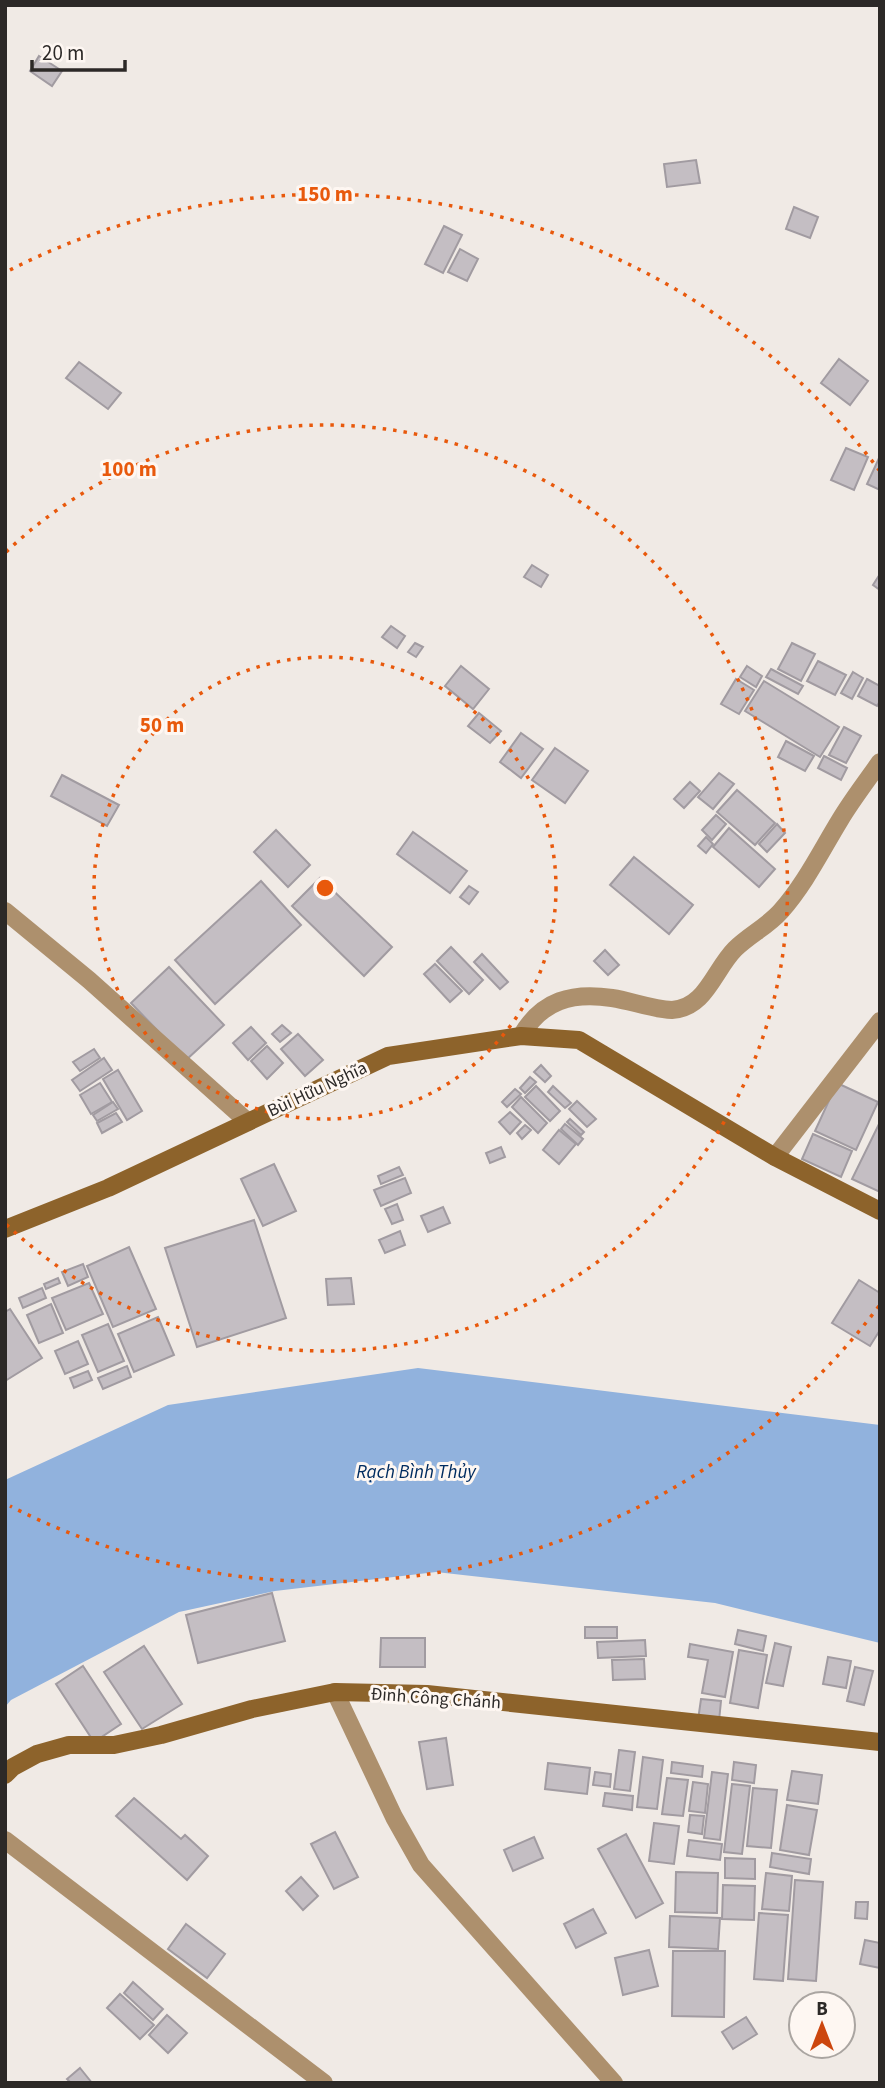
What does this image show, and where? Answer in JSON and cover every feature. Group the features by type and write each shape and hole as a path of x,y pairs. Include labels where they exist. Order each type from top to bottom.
{"main road":[{"name":"Bùi Hữu Nghĩa","path":"5,1229 108,1188 388,1056 522,1036 579,1040 775,1157"},
{"path":"775,1157 880,1211"},
{"name":"Đinh Công Chánh","path":"5,1775 13,1767 37,1754 69,1745 114,1745 161,1735 251,1709 335,1692 427,1694 880,1742"}],"street":[{"path":"522,1036 531,1020 541,1010 571,998 611,998 660,1010 680,1010 698,1000 736,948 771,922 782,910 880,762"},
{"path":"5,911 89,981 248,1122"},
{"path":"775,1157 880,1021"},
{"path":"335,1692 394,1818 422,1865 614,2083"},
{"path":"5,1840 324,2083"}],"water":[{"name":"Rạch Bình Thủy","path":"418,1368 880,1425 880,1643 715,1603 436,1572 275,1591 179,1612 11,1700 5,1707 5,1480 168,1405"}],"building":[{"path":"39,56 62,71 52,86 30,71"},
{"path":"696,160 700,183 667,187 664,164"},
{"path":"794,207 818,217 810,238 786,229"},
{"path":"444,226 462,235 443,273 425,264"},
{"path":"460,249 478,259 467,281 448,272"},
{"path":"839,359 868,381 850,405 821,383"},
{"path":"79,362 121,393 108,409 66,378"},
{"path":"846,448 868,457 854,490 831,480"},
{"path":"880,456 880,490 867,484"},
{"path":"532,565 548,575 541,587 524,577"},
{"path":"880,574 880,590 873,585"},
{"path":"391,626 405,636 397,648 382,637"},
{"path":"415,643 423,647 416,657 408,652"},
{"path":"792,643 815,654 801,681 778,669"},
{"path":"818,661 846,675 835,695 807,681"},
{"path":"461,666 489,689 473,709 445,686"},
{"path":"747,666 762,676 756,687 740,677"},
{"path":"771,669 803,686 798,694 766,677"},
{"path":"853,672 863,678 852,699 841,693"},
{"path":"736,679 754,690 739,714 721,704"},
{"path":"867,679 880,686 880,701 877,706 858,696"},
{"path":"764,681 839,727 820,757 745,711"},
{"path":"479,713 501,731 490,743 468,726"},
{"path":"844,727 861,736 846,763 829,755"},
{"path":"521,733 543,749 521,778 500,762"},
{"path":"786,741 814,756 805,771 778,757"},
{"path":"555,748 588,771 565,803 532,780"},
{"path":"824,756 847,768 841,780 818,768"},
{"path":"719,773 734,784 713,809 698,797"},
{"path":"62,775 119,805 107,826 51,796"},
{"path":"690,782 700,791 684,808 674,799"},
{"path":"737,790 775,823 755,845 717,812"},
{"path":"716,815 726,824 712,840 702,830"},
{"path":"777,824 785,833 767,852 759,844"},
{"path":"729,828 775,869 759,887 713,847"},
{"path":"276,830 310,865 288,887 254,852"},
{"path":"413,832 467,871 450,893 397,854"},
{"path":"706,837 713,844 706,853 698,846"},
{"path":"634,857 693,905 669,934 610,885"},
{"path":"320,878 392,947 364,976 292,906"},
{"path":"261,881 301,925 215,1004 175,960"},
{"path":"469,886 478,892 469,904 460,897"},
{"path":"451,947 483,980 469,994 437,961"},
{"path":"605,950 619,965 608,975 594,961"},
{"path":"482,954 508,982 500,989 474,962"},
{"path":"435,964 462,991 450,1002 424,974"},
{"path":"169,967 224,1025 186,1060 131,1003"},
{"path":"282,1025 291,1033 280,1042 272,1034"},
{"path":"251,1027 266,1043 248,1060 233,1043"},
{"path":"298,1034 323,1060 305,1076 281,1049"},
{"path":"267,1046 283,1063 267,1079 251,1061"},
{"path":"94,1049 100,1058 80,1071 73,1062"},
{"path":"104,1058 112,1070 80,1091 72,1080"},
{"path":"541,1065 551,1076 545,1082 534,1072"},
{"path":"118,1070 142,1111 127,1120 103,1079"},
{"path":"530,1077 536,1082 525,1093 520,1088"},
{"path":"100,1083 112,1102 91,1114 80,1095"},
{"path":"837,1083 878,1102 856,1150 815,1131"},
{"path":"536,1086 560,1111 550,1121 525,1097"},
{"path":"553,1086 571,1103 565,1108 548,1092"},
{"path":"515,1089 521,1094 507,1107 502,1102"},
{"path":"521,1097 547,1123 538,1133 512,1107"},
{"path":"577,1101 596,1119 587,1127 569,1109"},
{"path":"113,1102 118,1109 97,1121 93,1115"},
{"path":"510,1112 521,1122 510,1134 499,1122"},
{"path":"116,1113 122,1122 102,1133 97,1123"},
{"path":"570,1119 584,1132 581,1135 567,1122"},
{"path":"880,1122 880,1192 852,1179"},
{"path":"565,1124 583,1139 578,1145 561,1129"},
{"path":"525,1125 531,1130 522,1139 517,1133"},
{"path":"559,1130 576,1144 559,1164 543,1150"},
{"path":"813,1134 852,1151 841,1177 802,1159"},
{"path":"501,1147 505,1157 490,1163 486,1153"},
{"path":"274,1164 296,1211 263,1226 241,1179"},
{"path":"399,1167 403,1175 381,1184 378,1176"},
{"path":"405,1178 411,1193 381,1206 374,1190"},
{"path":"397,1204 403,1220 392,1224 385,1209"},
{"path":"443,1207 450,1223 428,1232 421,1216"},
{"path":"254,1220 286,1318 197,1347 165,1248"},
{"path":"400,1231 405,1245 385,1253 379,1240"},
{"path":"129,1247 156,1309 113,1327 87,1266"},
{"path":"83,1264 88,1277 68,1286 62,1272"},
{"path":"58,1278 60,1283 46,1289 44,1284"},
{"path":"351,1278 354,1304 328,1305 326,1279"},
{"path":"859,1280 880,1293 880,1330 870,1346 832,1323"},
{"path":"89,1283 103,1314 66,1330 52,1298"},
{"path":"42,1288 46,1298 23,1308 19,1298"},
{"path":"51,1304 63,1333 39,1343 27,1315"},
{"path":"10,1309 42,1358 5,1381 5,1312"},
{"path":"158,1317 174,1355 134,1372 118,1334"},
{"path":"108,1324 124,1361 98,1372 82,1335"},
{"path":"78,1341 88,1364 65,1374 55,1351"},
{"path":"127,1366 131,1377 103,1389 98,1378"},
{"path":"88,1371 92,1380 74,1388 70,1378"},
{"path":"272,1593 285,1641 198,1663 186,1615"},
{"path":"585,1627 617,1627 617,1638 585,1638"},
{"path":"738,1630 766,1636 763,1651 735,1644"},
{"path":"381,1638 425,1638 425,1667 380,1667"},
{"path":"645,1640 646,1656 598,1658 597,1642"},
{"path":"775,1643 791,1647 783,1686 766,1683"},
{"path":"690,1644 733,1652 725,1697 702,1693 708,1660 688,1657"},
{"path":"144,1646 182,1704 142,1729 104,1672"},
{"path":"739,1650 767,1655 758,1708 730,1703"},
{"path":"828,1657 851,1661 846,1688 823,1684"},
{"path":"644,1659 645,1679 613,1680 612,1660"},
{"path":"83,1666 121,1724 94,1742 56,1684"},
{"path":"855,1667 873,1671 864,1705 847,1701"},
{"path":"701,1699 721,1701 719,1721 698,1720"},
{"path":"446,1738 453,1785 427,1789 419,1742"},
{"path":"619,1750 635,1752 630,1791 614,1789"},
{"path":"643,1757 663,1760 657,1809 637,1807"},
{"path":"672,1762 703,1766 702,1777 671,1773"},
{"path":"734,1762 756,1765 754,1783 732,1780"},
{"path":"548,1763 590,1768 587,1794 545,1789"},
{"path":"792,1771 822,1775 818,1804 787,1800"},
{"path":"595,1772 611,1774 610,1787 593,1785"},
{"path":"712,1772 728,1774 720,1840 704,1838"},
{"path":"667,1778 688,1780 683,1816 662,1814"},
{"path":"693,1782 708,1784 705,1813 689,1811"},
{"path":"732,1784 750,1786 742,1854 724,1852"},
{"path":"753,1788 777,1790 771,1848 747,1846"},
{"path":"605,1793 633,1796 632,1810 603,1806"},
{"path":"134,1798 181,1839 185,1835 208,1856 187,1880 116,1816"},
{"path":"787,1805 817,1810 809,1855 780,1850"},
{"path":"690,1815 704,1816 702,1834 688,1832"},
{"path":"654,1823 679,1826 674,1864 649,1861"},
{"path":"335,1832 358,1877 334,1889 311,1844"},
{"path":"626,1834 663,1903 636,1918 598,1849"},
{"path":"534,1837 543,1858 513,1871 504,1850"},
{"path":"689,1840 722,1844 720,1860 687,1856"},
{"path":"772,1853 811,1859 809,1874 770,1867"},
{"path":"725,1858 755,1859 755,1879 725,1878"},
{"path":"676,1872 718,1873 717,1913 675,1912"},
{"path":"766,1873 792,1876 789,1911 762,1909"},
{"path":"301,1877 318,1896 303,1910 286,1891"},
{"path":"795,1880 823,1882 816,1981 788,1979"},
{"path":"723,1885 755,1886 754,1920 722,1919"},
{"path":"856,1902 868,1902 867,1919 855,1918"},
{"path":"593,1909 606,1933 576,1948 564,1924"},
{"path":"759,1913 788,1915 783,1981 754,1979"},
{"path":"670,1916 720,1918 718,1949 669,1947"},
{"path":"186,1924 225,1954 207,1978 168,1949"},
{"path":"865,1940 880,1943 880,1968 860,1964"},
{"path":"649,1950 658,1986 623,1995 615,1958"},
{"path":"673,1951 725,1951 724,2017 672,2016"},
{"path":"133,1982 163,2009 153,2020 124,1993"},
{"path":"120,1994 154,2025 140,2039 107,2008"},
{"path":"167,2015 187,2033 168,2053 149,2035"},
{"path":"746,2017 757,2034 733,2049 722,2032"},
{"path":"80,2068 92,2083 71,2083 67,2079"}]}
